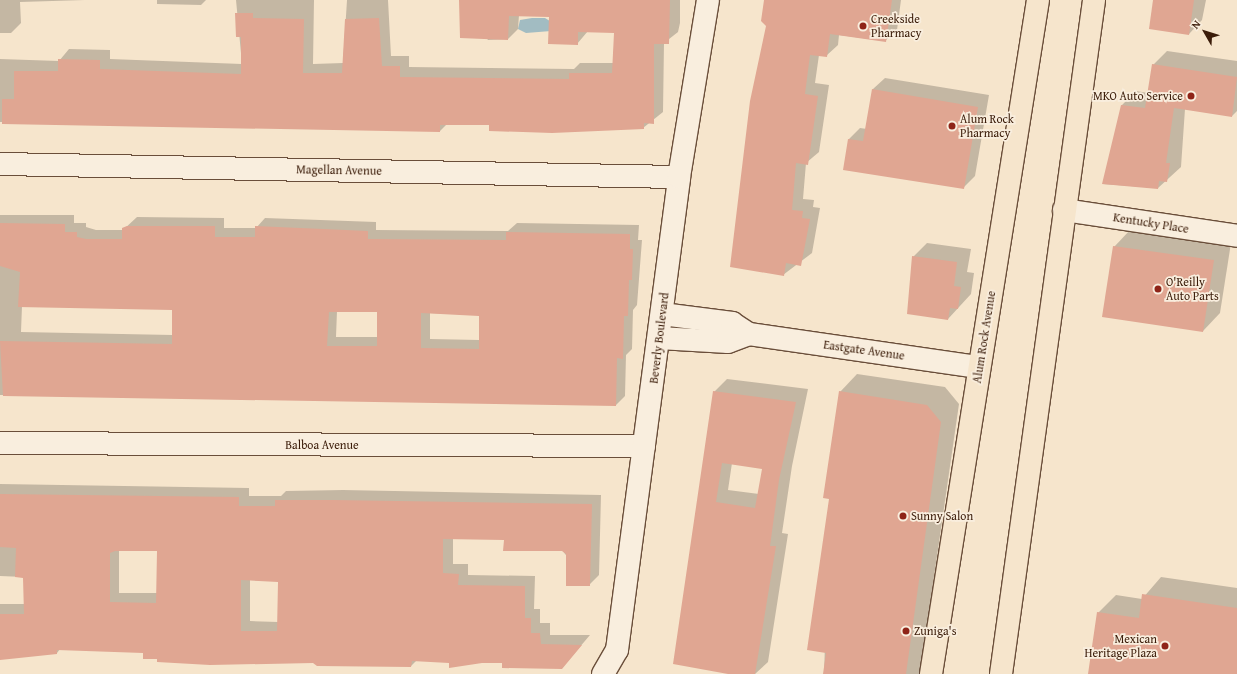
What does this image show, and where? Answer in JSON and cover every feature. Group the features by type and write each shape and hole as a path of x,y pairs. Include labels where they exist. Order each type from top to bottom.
{"main road":[{"name":"Alum Rock Avenue","path":"931,674 1038,0"},
{"path":"1001,674 1094,0"}],"street":[{"name":"Beverly Boulevard","path":"603,674 617,650 679,177 708,0"},
{"name":"Magellan Avenue","path":"0,164 679,177"},
{"name":"Kentucky Place","path":"1064,210 1237,236"},
{"name":"Eastgate Avenue","path":"662,314 732,323 749,334 979,367"},
{"name":"Eastgate Avenue","path":"659,338 728,342 749,334"},
{"name":"Balboa Avenue","path":"0,443 644,446"}],"water":[{"path":"545,18 553,23 551,31 526,33 518,29 520,20"}],"building":[{"path":"459,0 670,0 669,44 654,44 654,124 644,123 644,129 552,133 489,131 489,125 440,125 440,132 2,124 2,99 14,99 14,71 58,71 58,59 100,60 100,69 241,74 241,37 236,37 235,13 253,13 253,18 304,19 303,73 342,73 345,19 379,18 382,66 400,66 400,77 569,79 569,73 612,73 614,33 578,32 578,45 548,44 549,17 509,16 508,40 460,38"},
{"path":"764,0 892,0 886,42 830,34 827,57 810,55 805,94 818,96 808,165 796,163 792,210 803,211 802,218 810,219 801,266 786,263 784,276 730,267 750,101 766,26 761,21"},
{"path":"1153,0 1194,0 1189,35 1149,29"},
{"path":"1152,64 1237,77 1232,117 1174,108 1166,163 1170,163 1167,182 1159,181 1158,189 1102,184 1121,105 1145,108"},
{"path":"872,89 978,107 964,189 843,170 848,139 863,141"},
{"path":"0,223 65,224 65,232 77,232 77,237 86,239 122,239 122,228 127,226 215,226 215,237 255,237 255,226 368,231 368,239 506,240 506,232 630,234 630,249 633,249 632,280 629,280 628,316 624,316 623,359 617,358 616,406 3,396 0,341 172,344 172,310 18,307 20,272 0,266","holes":["329,312 377,312 377,346 327,346","421,313 479,316 479,349 421,348"]},
{"name":"O'Reilly Auto Parts","path":"1113,246 1214,260 1203,332 1102,317"},
{"path":"912,256 957,262 954,286 961,287 958,309 950,308 948,320 907,314"},
{"path":"713,391 796,402 779,480 770,546 776,546 755,674 728,674 673,664","holes":["722,463 762,469 755,508 716,502"]},
{"path":"839,391 927,405 941,422 906,674 823,674 826,653 807,650 829,499 823,498"},
{"path":"0,494 239,497 239,506 275,506 275,500 592,504 590,586 566,586 566,554 562,551 503,551 504,540 443,539 443,573 459,574 458,585 525,586 525,618 531,618 531,633 540,633 541,644 582,645 562,669 502,668 502,663 482,663 449,668 449,663 412,661 411,667 317,666 313,663 210,665 157,662 157,659 143,659 143,653 57,650 57,654 0,660 0,614 24,614 23,578 15,577 16,548 0,547","holes":["115,551 157,551 156,603 110,602 110,553","241,580 278,582 277,631 241,631"]},
{"name":"Mexican Heritage Plaza","path":"1142,594 1237,608 1237,674 1088,674 1097,612 1139,618"}],"place":[{"name":"Creekside Pharmacy","path":"863,26"},
{"name":"MKO Auto Service","path":"1191,96"},
{"name":"Alum Rock Pharmacy","path":"952,126"},
{"name":"O'Reilly Auto Parts","path":"1158,289"},
{"name":"Sunny Salon","path":"903,516"},
{"name":"Zuniga's","path":"906,631"},
{"name":"Mexican Heritage Plaza","path":"1165,646"}]}
